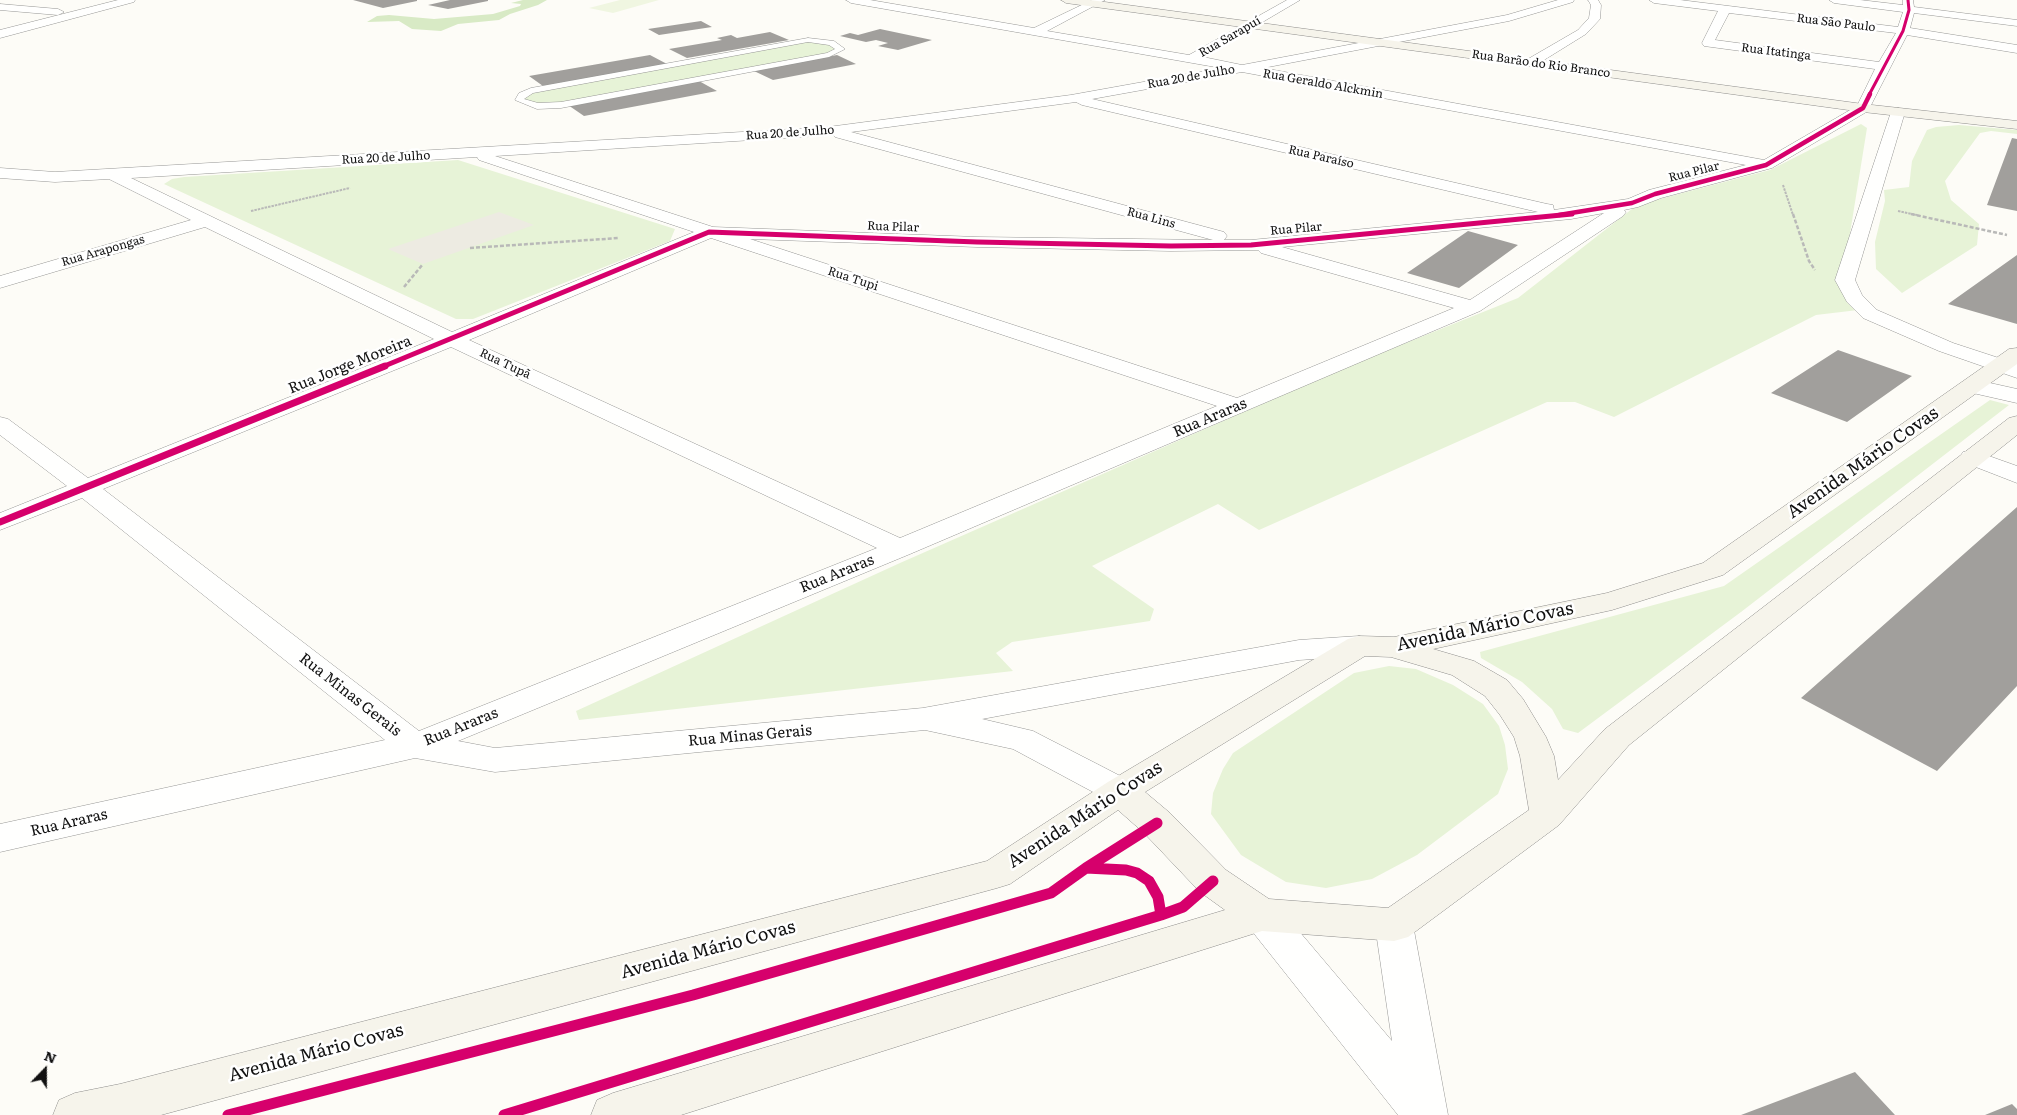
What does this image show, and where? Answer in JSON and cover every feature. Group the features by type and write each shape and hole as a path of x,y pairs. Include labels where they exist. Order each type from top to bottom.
{"main road":[{"name":"Rua Barão do Rio Branco","path":"1066,0 1097,2 1250,25 1862,108 2017,124"},
{"name":"Avenida Mário Covas","path":"76,1115 120,1105 997,873 1120,791 1359,646 1394,647 1612,601 1713,569 1972,386 2012,364"},
{"path":"613,1115 1262,915 1394,925 1547,815 1617,737 2017,423"},
{"path":"1394,647 1463,668 1496,688 1512,707 1530,737 1537,756 1547,815"},
{"path":"1120,791 1157,822 1213,881 1262,915"}],"street":[{"path":"0,34 130,0"},
{"name":"Rua Geraldo Alckmin","path":"851,0 1191,59 1759,167"},
{"path":"901,9 920,0"},
{"name":"Rua Sarapuí","path":"1191,59 1295,0"},
{"name":"Rua 20 de Julho","path":"0,173 55,177 828,132 1071,99 1384,43 1510,18 1569,0"},
{"path":"1532,62 1582,32 1594,19 1596,5 1593,0"},
{"name":"Rua São Paulo","path":"1654,0 1903,31 2017,49"},
{"path":"1834,0 1909,5 2017,23"},
{"path":"1035,32 1097,2"},
{"path":"1862,108 1903,31 1909,5"},
{"path":"0,7 78,14"},
{"name":"Rua Itatinga","path":"1725,9 1708,43 1883,66"},
{"name":"Rua Paraíso","path":"1071,99 1571,214"},
{"name":"Rua Pilar","path":"709,232 987,242 1171,246 1251,245 1571,214 1632,203 1655,194 1759,167 1862,108"},
{"path":"1898,112 1845,280 1854,298 1870,314 1946,348 2012,364"},
{"name":"Rua Lins","path":"828,132 1251,245 1472,307"},
{"name":"Rua Tupi","path":"469,153 1238,406"},
{"name":"Rua Tupã","path":"112,174 371,302 900,548"},
{"name":"Rua Araras","path":"0,838 415,746 900,548 1472,307 1632,203"},
{"name":"Rua Arapongas","path":"0,282 207,221"},
{"name":"Rua Jorge Moreira","path":"0,522 452,339 709,232"},
{"path":"1972,386 2017,396"},
{"name":"Rua Minas Gerais","path":"0,424 84,487 415,746 496,760 922,719"},
{"path":"1972,457 2017,475"},
{"path":"922,719 1299,650 1359,646"},
{"path":"922,719 1021,739 1120,791"},
{"path":"1262,915 1425,1115"},
{"path":"1394,925 1425,1115"}],"lane":[{"path":"808,40 831,43 841,49 829,55 561,105 537,106 519,100 522,95 551,87 808,40"}],"path":[{"path":"1759,167 1772,174 1784,186 1809,261 1819,276"},
{"path":"207,221 351,188"},
{"path":"1868,205 2007,235"},
{"path":"470,248 619,238"},
{"path":"398,293 423,264"}],"green space":[{"path":"523,0 547,0 499,20 458,24 441,31 412,29 399,21 367,22 377,16 389,15 434,19 493,14 520,6 521,4 511,3"},
{"path":"620,0 659,0 613,13 589,8"},
{"path":"809,41 830,43 839,49 828,54 548,106 521,100 527,93"},
{"path":"1861,124 1867,128 1842,283 1858,310 1816,315 1614,417 1575,402 1547,402 1259,530 1218,504 1092,566 1154,609 1150,621 1012,642 996,653 1013,671 579,720 576,711 900,563 1346,367 1518,298 1637,205 1770,170"},
{"path":"1959,125 2017,130 2017,134 1991,131 1980,133 1945,181 1951,200 1979,224 1977,245 1902,293 1876,269 1875,242 1885,201 1884,190 1909,187 1912,161 1927,130 1936,127"},
{"path":"458,160 675,229 670,241 473,319 456,319 164,184 172,179 184,177"},
{"path":"1990,400 2009,405 1741,612 1578,733 1563,729 1552,709 1522,682 1481,658 1480,652 1724,586"},
{"path":"1389,666 1416,669 1453,685 1483,704 1499,726 1505,745 1508,769 1498,794 1417,855 1372,879 1326,888 1286,882 1241,855 1211,814 1213,793 1223,769 1233,753 1354,673"}],"shaded area":[{"path":"499,212 534,225 423,264 388,249"}],"building":[{"path":"353,0 417,0 417,1 383,8"},
{"path":"450,0 488,1 448,9 428,5"},
{"path":"701,21 712,27 659,35 648,29"},
{"path":"880,29 932,40 898,50 878,46 888,43 876,40 866,42 840,36 850,33 858,35"},
{"path":"770,32 789,40 687,58 669,49 722,40 717,38 731,35 737,38"},
{"path":"650,55 667,64 543,86 529,76"},
{"path":"837,55 856,64 773,80 754,71"},
{"path":"699,81 717,91 584,116 568,105"},
{"path":"2012,138 2017,139 2017,211 1987,205"},
{"path":"1468,231 1518,245 1459,288 1407,273"},
{"path":"2017,255 2017,324 1948,304"},
{"path":"1838,350 1912,376 1847,422 1771,393"},
{"path":"2017,507 2017,686 1937,771 1801,698"},
{"path":"1855,1072 1895,1115 1741,1115"},
{"path":"2012,1104 2017,1109 2017,1115 1985,1115"}],"cycle path":[{"path":"0,522 452,339 709,232 977,242 1171,246 1251,245 1571,214 1632,203 1655,194 1766,165 1863,108 1883,66 1903,31 1909,10 1908,0"},
{"path":"228,1115 693,995 1051,893 1086,868 1157,823"},
{"path":"1086,868 1126,870 1137,873 1149,881 1158,897 1161,915"},
{"path":"504,1115 1161,915 1183,907 1213,881"}]}
